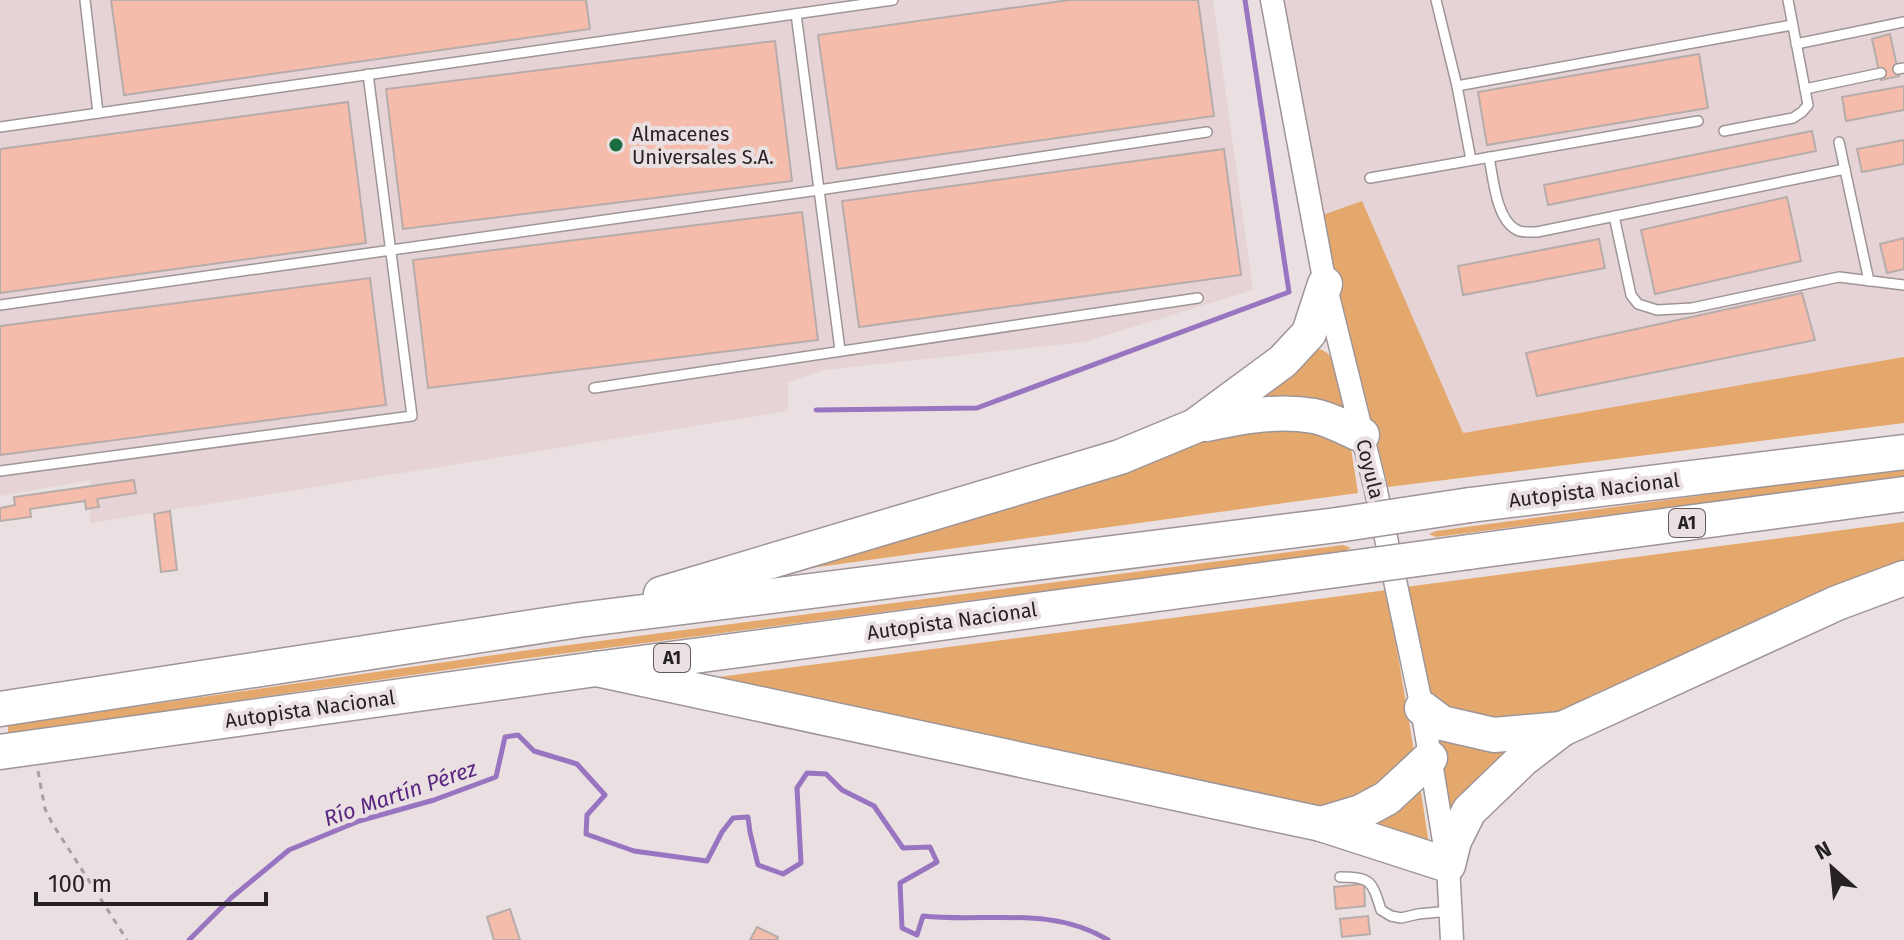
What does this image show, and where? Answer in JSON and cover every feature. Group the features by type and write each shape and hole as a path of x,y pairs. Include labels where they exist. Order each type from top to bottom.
{"highway":[{"path":"1195,426 1283,361 1309,333 1325,284"},
{"path":"579,620 1120,457 1195,426 1249,415 1279,413 1316,416 1362,435"},
{"name":"Autopista Nacional","path":"0,709 579,620 1904,452"},
{"name":"Autopista Nacional","path":"16,750 1904,494"},
{"path":"596,669 1321,824 1448,865 1454,841 1469,811 1523,759 1562,729 1837,603 1904,578"},
{"path":"1422,708 1442,723 1494,735 1562,729"},
{"path":"1321,824 1361,812 1387,798 1430,758"}],"street":[{"name":"Coyula","path":"1272,0 1325,284 1375,486 1422,708 1448,865 1452,940"}],"lane":[{"path":"85,0 98,113"},
{"path":"0,127 893,0"},
{"path":"1436,0 1471,160"},
{"path":"1724,131 1793,118 1808,105 1788,0"},
{"path":"796,14 840,350"},
{"path":"1796,44 1904,22"},
{"path":"1457,86 1792,25"},
{"path":"1805,89 1881,73"},
{"path":"0,471 412,416 368,74"},
{"path":"1370,178 1698,121"},
{"path":"0,305 1207,132"},
{"path":"1839,142 1869,281"},
{"path":"1489,157 1502,214 1508,223 1525,232 1845,169"},
{"path":"1614,216 1631,295 1646,308 1692,308 1839,277 1904,285"},
{"path":"594,388 1198,298"},
{"path":"1340,877 1360,877 1368,881 1381,910 1391,916 1401,918 1450,911"}],"path":[{"path":"16,750 52,823 127,940"}],"shaded area":[{"name":"Almacenes Universales S.A.","path":"0,0 1213,0 1253,290 1084,342 824,370 788,382 788,411 90,523 91,480 0,496"},
{"path":"1272,0 1904,0 1904,358 1400,445 1325,284"},
{"path":"1362,201 1463,433 1904,357 1904,423 1388,487 1320,216"},
{"path":"1308,347 1324,351 1332,358 1350,419 1228,408"},
{"path":"1294,424 1350,442 1358,493 745,577 1199,435"},
{"path":"1904,468 1904,477 1436,537 1429,534 1436,531"},
{"path":"1904,522 1904,571 1551,723 1490,726 1425,700 1405,587"},
{"path":"1343,545 1351,548 1343,552 522,659 8,734 8,725 522,651"},
{"path":"1387,590 1414,751 1404,773 1342,812 711,678"},
{"path":"1430,723 1536,740 1449,837"},
{"path":"1419,779 1430,851 1353,822"}],"building":[{"path":"111,0 586,0 590,29 124,95"},
{"path":"1069,0 1198,0 1214,116 837,169 818,35"},
{"path":"1890,34 1899,76 1881,80 1872,39"},
{"path":"775,41 792,181 403,229 386,89"},
{"path":"1699,54 1708,108 1487,145 1478,92"},
{"path":"1904,86 1904,110 1846,121 1842,97"},
{"path":"348,102 366,243 0,293 0,149"},
{"path":"1812,131 1816,151 1548,205 1544,185"},
{"path":"1904,140 1904,164 1862,172 1857,149"},
{"path":"1224,149 1241,275 859,327 842,201"},
{"path":"1787,197 1801,261 1655,294 1641,230"},
{"path":"802,212 818,340 428,388 413,260"},
{"path":"1904,238 1904,269 1887,273 1880,244"},
{"path":"1599,239 1605,268 1463,295 1458,266"},
{"path":"370,278 386,405 0,455 0,326"},
{"path":"1802,293 1815,340 1537,396 1526,353"},
{"path":"134,480 136,493 97,499 99,507 86,509 85,501 30,509 31,517 0,521 0,508 15,505 14,497"},
{"path":"170,511 177,570 161,572 154,514"},
{"path":"1364,884 1365,906 1336,909 1334,887"},
{"path":"510,909 520,940 494,940 487,917"},
{"path":"1368,916 1370,934 1342,937 1340,919"},
{"path":"757,927 778,937 777,940 750,940"}],"waterway":[{"path":"816,410 977,408 1289,292 1245,0"},
{"name":"Río Martín Pérez","path":"189,940 231,898 289,850 359,821 434,800 496,777 505,737 518,735 534,751 577,764 605,795 587,815 586,834 634,851 707,861 733,818 748,817 758,865 783,874 801,863 797,788 807,773 826,774 842,790 874,806 903,848 930,847 937,862 900,883 902,928 917,935 923,916 1041,919 1064,922 1108,940"}],"place":[{"name":"Almacenes Universales S.A.","path":"616,145"}]}
